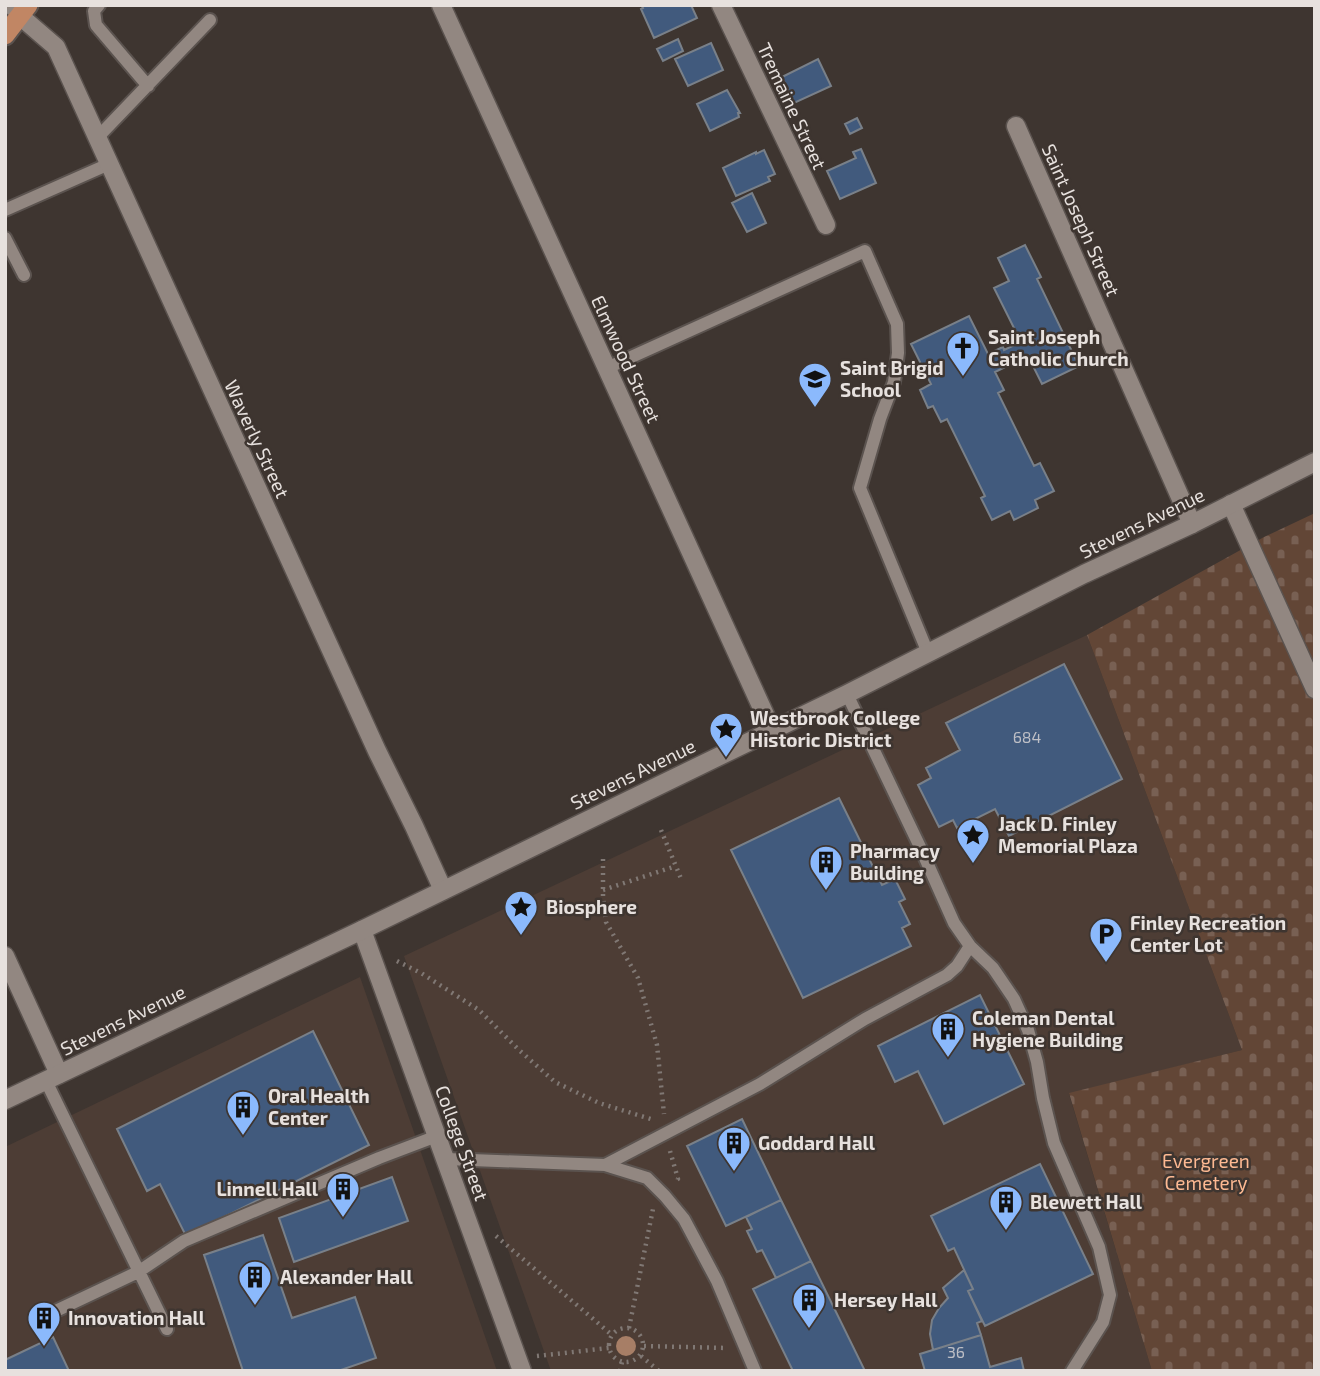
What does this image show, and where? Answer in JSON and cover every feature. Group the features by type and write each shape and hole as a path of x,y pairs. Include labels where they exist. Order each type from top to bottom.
{"highway":[{"path":"5,35 18,9"}],"street":[{"name":"Elmwood Street","path":"441,5 772,730"},
{"name":"Tremaine Street","path":"721,5 825,225"},
{"name":"Waverly Street","path":"18,9 56,47 443,890"},
{"name":"Saint Joseph Street","path":"1016,126 1192,524"},
{"name":"Stevens Avenue","path":"5,1100 847,694 1084,574 1192,524 1315,462"},
{"path":"1231,504 1315,689"},
{"name":"College Street","path":"362,930 520,1364"},
{"path":"5,956 53,1077"}],"lane":[{"path":"99,5 94,11 96,25 148,86"},
{"path":"97,138 211,20"},
{"path":"5,210 108,164"},
{"path":"5,239 24,275"},
{"path":"607,368 864,251 897,324 898,353 894,382 860,488 928,653"},
{"path":"847,694 954,923 970,946 993,968 1014,999 1028,1030 1054,1143 1099,1247 1110,1295 1103,1322 1072,1371"},
{"path":"605,1165 760,1084 865,1019 947,975 957,966 970,946"},
{"path":"53,1077 138,1272 166,1329"},
{"path":"43,1317 138,1272 184,1241 437,1136"},
{"path":"446,1159 605,1165 647,1178 684,1219 717,1281 755,1371"}],"path":[{"path":"661,830 682,881"},
{"path":"393,960 421,973 479,1010 555,1082 599,1103 664,1123 657,1045 638,978 606,922 603,859"},
{"path":"603,890 676,866"},
{"path":"629,1328 657,1188 678,1179 666,1133"},
{"path":"496,1236 612,1335"},
{"path":"622,1328 637,1331 644,1346 641,1356 631,1363 622,1362 612,1356 609,1348 612,1335 622,1328"},
{"path":"644,1346 747,1349"},
{"path":"520,1364 609,1348"},
{"path":"641,1356 659,1371"},
{"path":"620,1371 622,1362"}],"shaded area":[{"path":"1087,635 1242,1050 1069,1094 1152,1371 551,1371 404,956"},
{"path":"360,977 497,1371 5,1371 5,1147"}],"green space":[{"name":"Evergreen Cemetery","path":"1315,513 1315,1371 1152,1371 1069,1093 1242,1050 1087,635 1264,537"}],"building":[{"path":"644,5 691,5 697,18 654,38 641,9"},
{"path":"678,39 683,51 663,61 657,49"},
{"path":"711,43 723,70 688,86 675,59"},
{"path":"818,59 831,86 794,103 782,77"},
{"path":"727,90 740,113 739,117 710,131 697,104"},
{"path":"857,118 862,128 850,134 845,124"},
{"path":"861,149 876,183 840,199 827,171 856,158 853,152"},
{"path":"764,150 775,174 768,177 770,181 736,196 723,168"},
{"path":"752,193 766,223 747,232 732,203"},
{"name":"Saint Joseph Catholic Church","path":"1025,245 1041,277 1037,279 1079,366 1042,384 1028,356 995,372 1004,390 998,393 1034,466 1040,463 1054,491 1035,500 1038,508 1014,520 1010,511 992,520 981,498 985,496 947,419 941,422 933,406 928,408 920,390 931,384 911,344 969,316 988,354 1021,342 994,288 1009,281 998,258"},
{"path":"1064,664 1122,779 1009,836 995,809 957,828 953,820 939,827 918,785 931,778 926,768 960,750 946,723"},
{"name":"Pharmacy Building","path":"839,798 882,885 895,879 905,899 899,902 910,924 902,928 911,946 803,998 731,850"},
{"name":"Coleman Dental Hygiene Building","path":"980,995 1024,1084 944,1124 918,1071 895,1082 878,1046"},
{"name":"Oral Health Center","path":"313,1031 369,1145 186,1236 160,1184 147,1191 117,1129"},
{"name":"Goddard Hall","path":"742,1119 781,1200 726,1226 687,1146"},
{"name":"Blewett Hall","path":"1040,1164 1093,1274 985,1326 968,1291 973,1289 954,1248 948,1251 931,1216"},
{"name":"Linnell Hall","path":"392,1177 408,1221 294,1262 279,1218"},
{"path":"781,1200 811,1261 776,1278 762,1250 757,1252 747,1231 752,1229 746,1217"},
{"name":"Alexander Hall","path":"263,1235 292,1318 355,1297 376,1358 338,1371 243,1371 204,1255"},
{"name":"Hersey Hall","path":"811,1261 865,1371 793,1371 753,1289"},
{"path":"964,1270 973,1289 968,1291 982,1321 977,1323 981,1335 933,1350 930,1334 932,1320 948,1298 943,1288"},
{"path":"981,1335 990,1367 1021,1358 1024,1371 925,1371 920,1354"},
{"name":"Innovation Hall","path":"53,1337 69,1371 5,1371 5,1360"}],"place":[{"name":"Saint Joseph Catholic Church","path":"963,378"},
{"name":"Saint Brigid School","path":"815,409"},
{"name":"Westbrook College Historic District","path":"726,759"},
{"name":"Jack D. Finley Memorial Plaza","path":"973,865"},
{"name":"Pharmacy Building","path":"826,892"},
{"name":"Biosphere","path":"521,937"},
{"name":"Finley Recreation Center Lot","path":"1106,964"},
{"name":"Coleman Dental Hygiene Building","path":"948,1059"},
{"name":"Oral Health Center","path":"243,1137"},
{"name":"Goddard Hall","path":"734,1173"},
{"name":"Linnell Hall","path":"343,1219"},
{"name":"Blewett Hall","path":"1006,1232"},
{"name":"Alexander Hall","path":"255,1307"},
{"name":"Hersey Hall","path":"809,1330"},
{"name":"Innovation Hall","path":"44,1348"}]}
